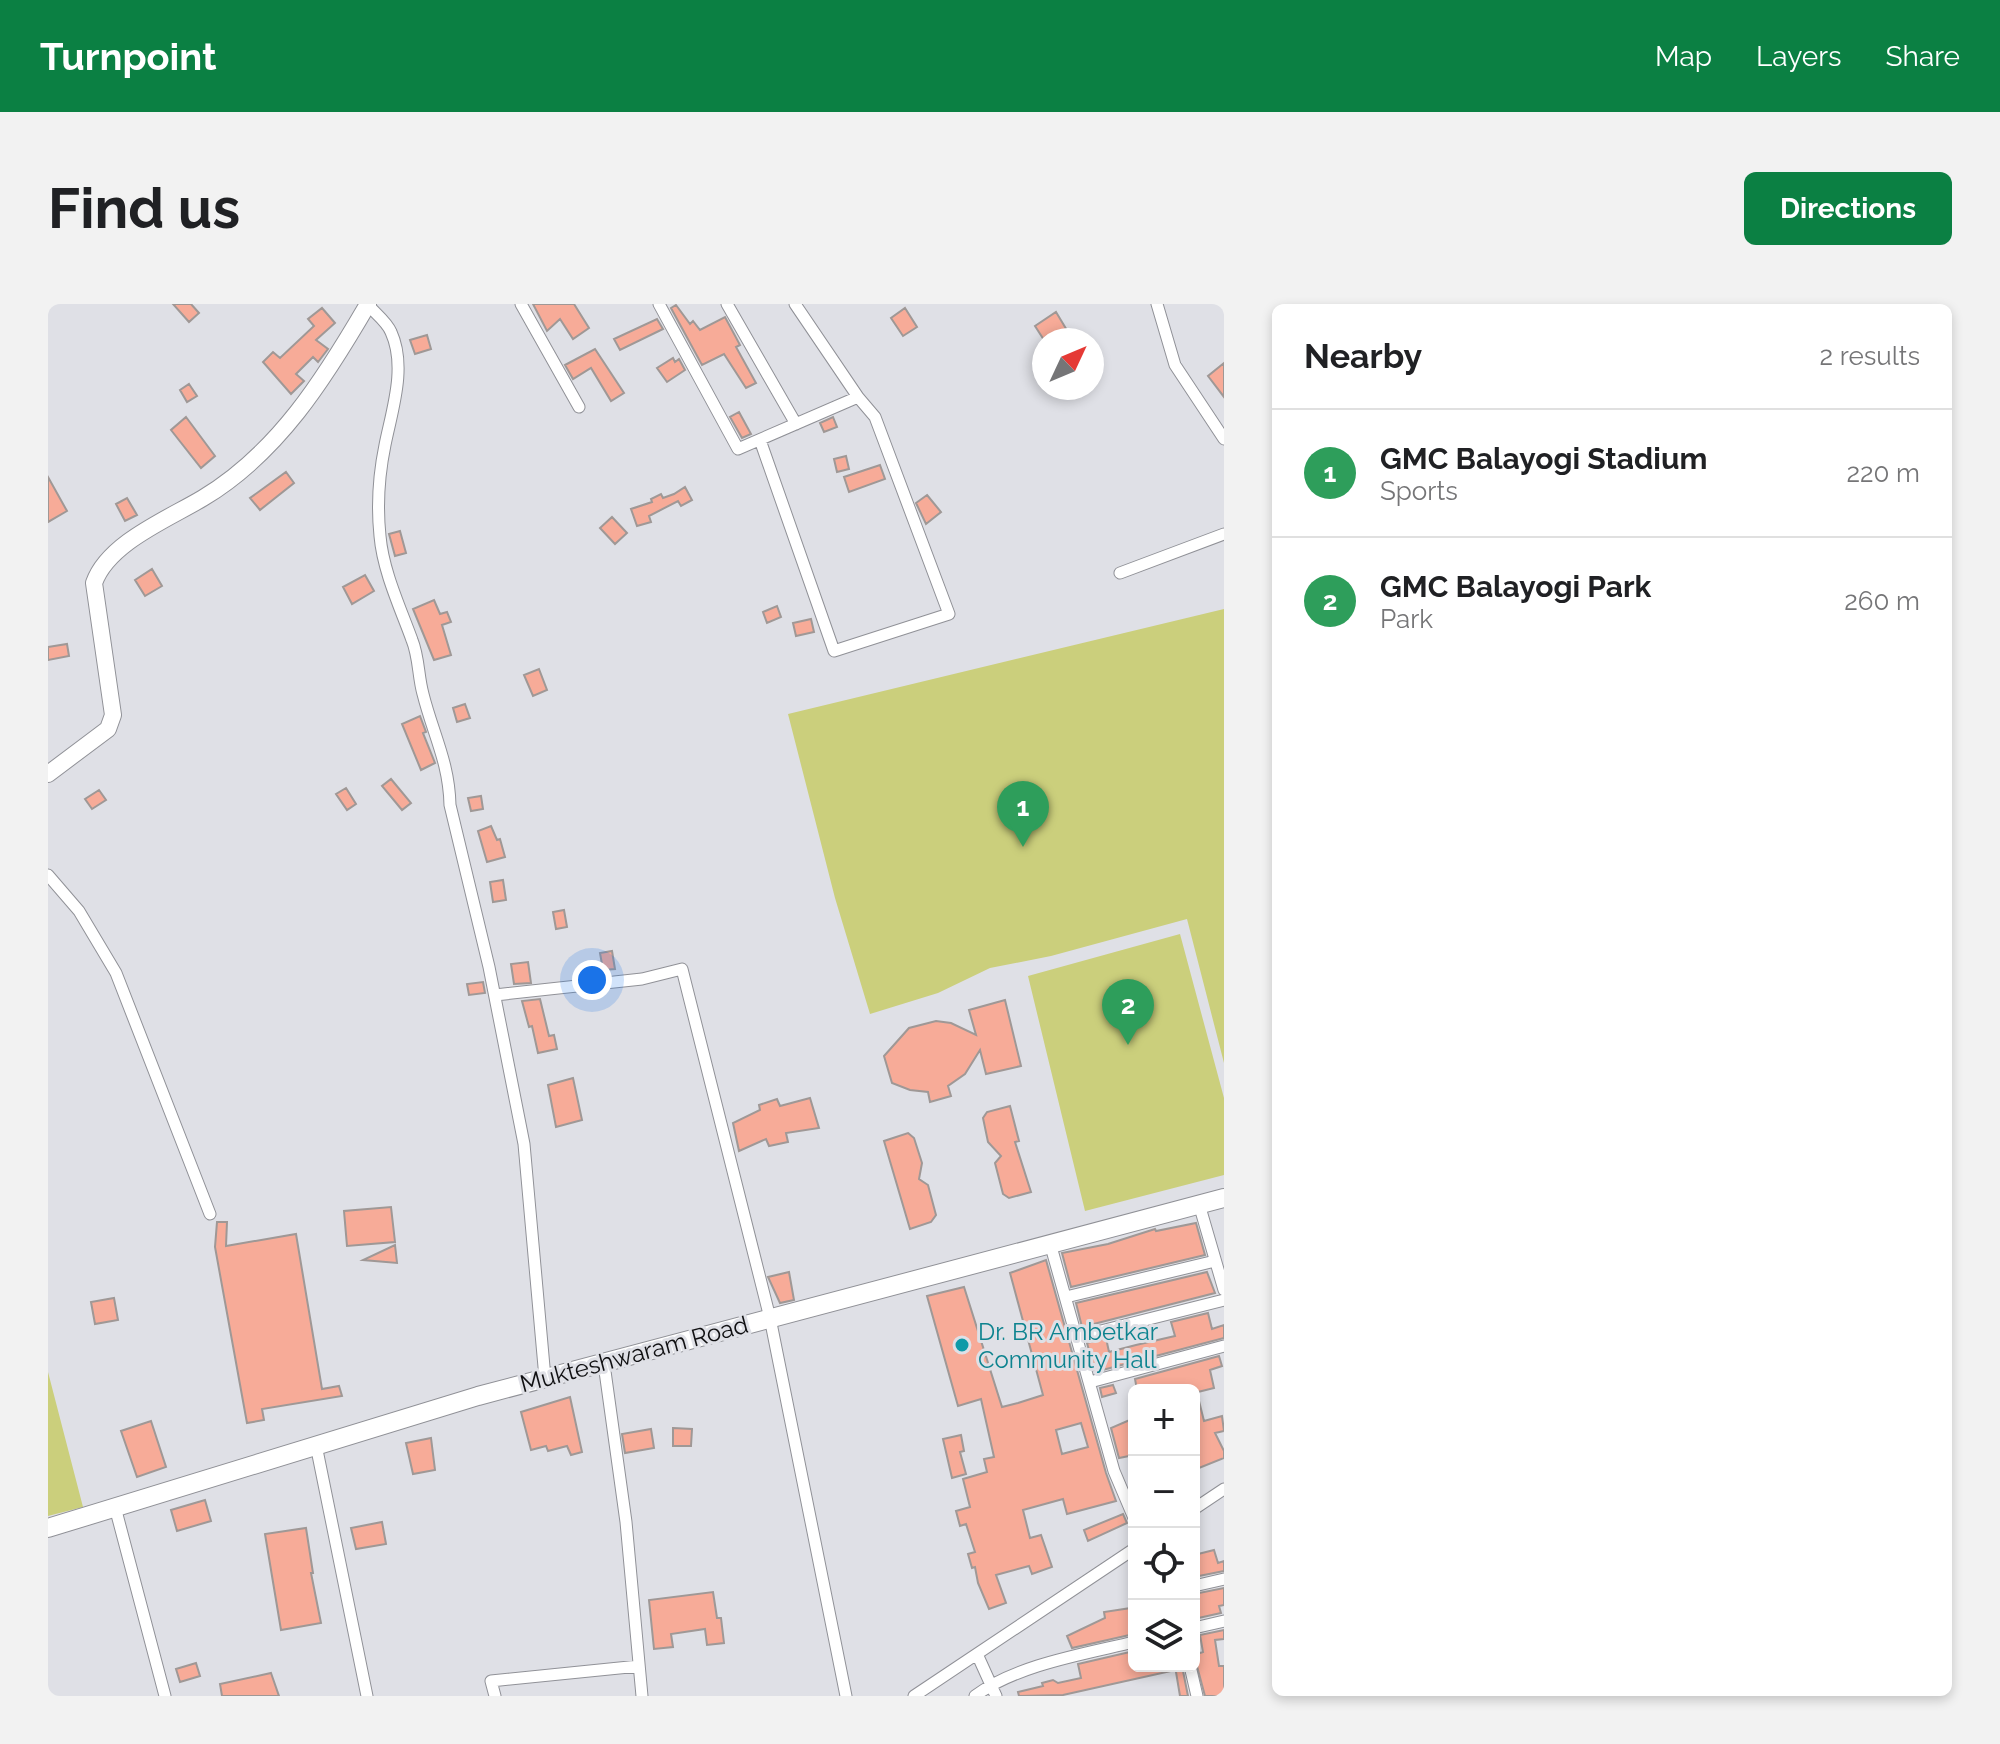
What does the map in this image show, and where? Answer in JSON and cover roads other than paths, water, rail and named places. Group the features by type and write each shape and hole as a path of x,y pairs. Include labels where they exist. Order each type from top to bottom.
{"main road":[{"path":"48,774 108,729 113,715 94,583 98,570 117,549 208,495 276,439 338,356 368,304"},
{"name":"Mukteshwaram Road","path":"48,1528 545,1378 1224,1198"}],"street":[{"path":"368,304 391,329 397,350 396,403 385,448 379,496 380,538 414,645 423,694 441,747 450,805 495,995 524,1144 545,1378"},
{"path":"521,304 579,407"},
{"path":"659,304 738,449 858,397"},
{"path":"727,304 796,424"},
{"path":"760,440 834,651 949,614 875,417 795,304"},
{"path":"1157,304 1175,365 1224,439"},
{"path":"1120,573 1224,534"},
{"path":"48,875 79,911 116,973 210,1214"},
{"path":"495,995 642,979 682,969 770,1318 846,1696"},
{"path":"1199,1204 1224,1290"},
{"path":"1050,1243 1114,1471 1128,1504"},
{"path":"1066,1297 1215,1261"},
{"path":"1077,1337 1224,1300"},
{"path":"1090,1382 1224,1346"},
{"path":"604,1364 626,1522 642,1696"},
{"path":"316,1445 367,1696"},
{"path":"1200,1505 1224,1489"},
{"path":"115,1507 165,1696"},
{"path":"914,1696 1128,1553"},
{"path":"1200,1585 1224,1579"},
{"path":"1200,1627 1224,1621"},
{"path":"975,1696 992,1683 1083,1654 1128,1643"},
{"path":"977,1654 996,1696"},
{"path":"495,1696 491,1681 639,1666"},
{"path":"1191,1672 1197,1696"}],"place":[{"name":"GMC Balayogi Stadium","path":"1023,847"},
{"name":"GMC Balayogi Park","path":"1128,1045"},
{"name":"Dr. BR Ambetkar Community Hall","path":"962,1345"}]}
